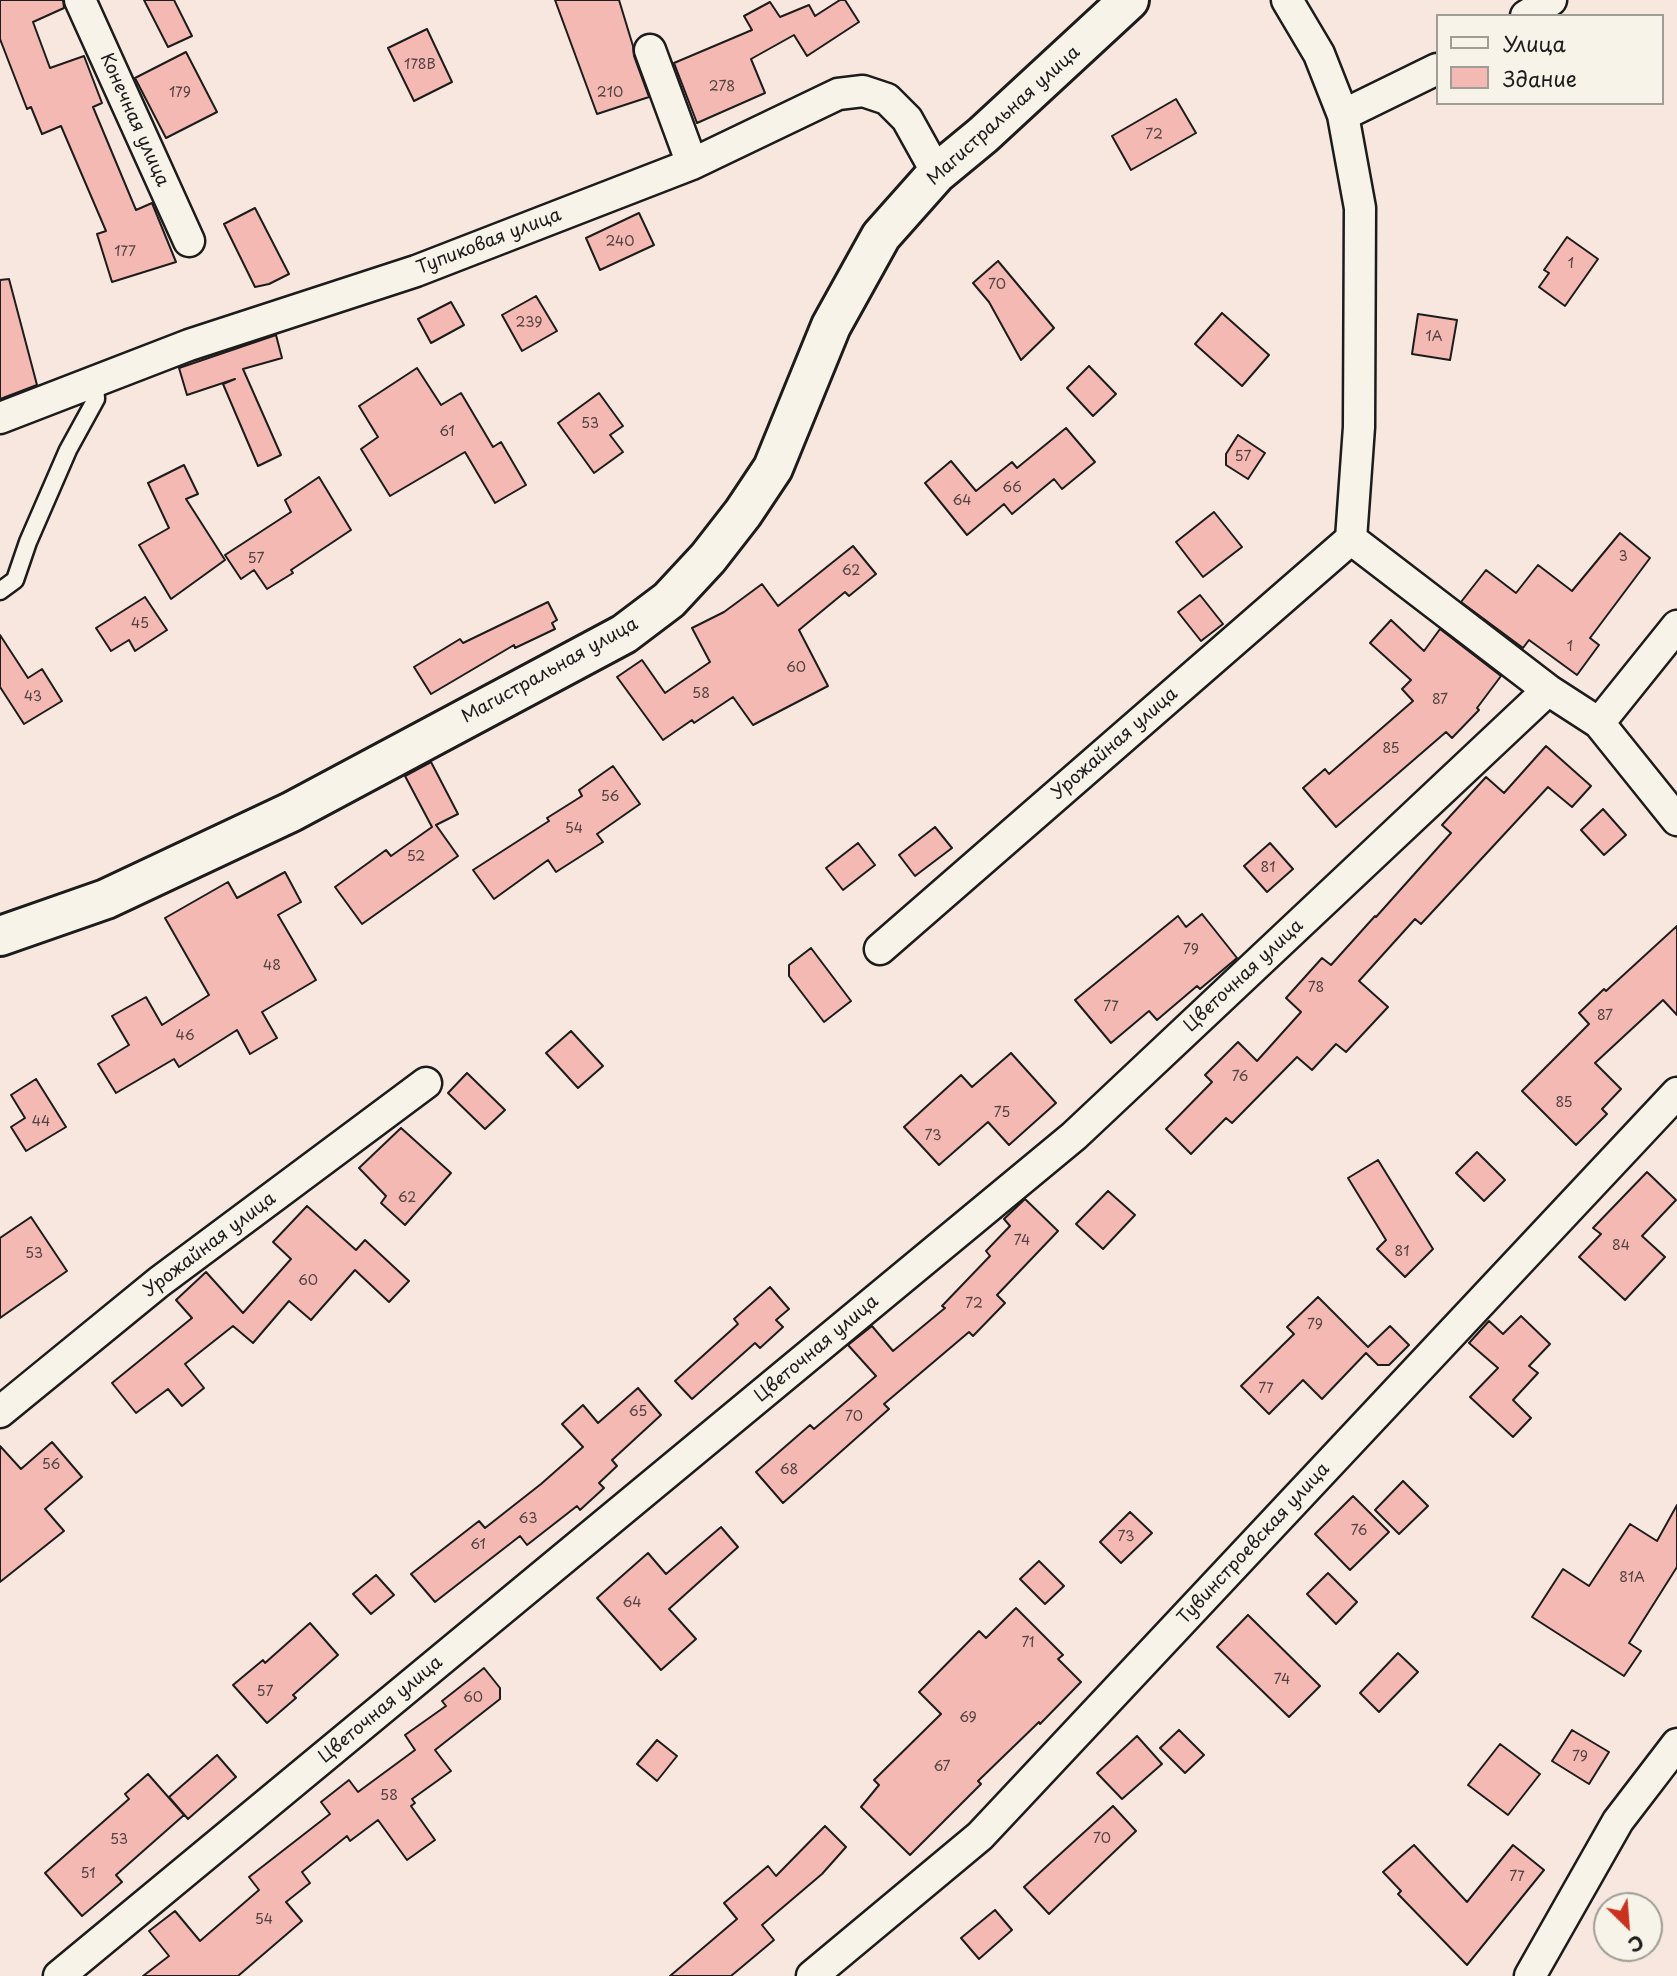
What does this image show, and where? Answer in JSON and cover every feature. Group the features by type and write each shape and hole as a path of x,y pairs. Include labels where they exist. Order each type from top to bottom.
{"street":[{"name":"Конечная улица","path":"80,0 189,241"},
{"name":"Магистральная улица","path":"0,936 106,899 291,813 624,634 668,600 708,558 773,468 831,326 881,236 937,173 1031,92 1129,0"},
{"path":"1287,0 1319,54 1343,114 1360,208 1359,427 1351,539 1548,691 1599,723 1677,820"},
{"path":"1529,14 1551,0"},
{"path":"650,50 692,164"},
{"path":"1343,114 1436,69"},
{"name":"Тупиковая улица","path":"0,418 189,345 415,271 692,164 838,94 863,91 887,100 907,119 937,173"},
{"name":"Урожайная улица","path":"880,949 1351,539"},
{"path":"1599,723 1677,626"},
{"name":"Цветочная улица","path":"59,1976 1074,1136 1548,691"},
{"name":"Урожайная улица","path":"0,1412 159,1282 426,1083"},
{"name":"Тувинстроевская улица","path":"812,1976 980,1836 1677,1093"},
{"path":"1530,1976 1618,1821 1677,1744"}],"lane":[{"path":"0,591 15,580 28,542 68,450 96,399 95,383"}],"building":[{"path":"0,0 63,0 64,8 33,22 50,68 84,56 102,103 93,107 136,210 152,203 176,262 112,282 97,234 106,231 61,126 42,134 31,107 27,109 0,39"},
{"path":"144,0 174,0 192,36 168,47"},
{"path":"555,0 619,0 634,56 649,97 597,114"},
{"path":"840,0 845,0 859,22 807,56 794,35 751,59 765,93 697,123 674,63 752,30 744,16 770,2 780,17 809,5 815,16"},
{"path":"427,29 452,82 414,101 388,48"},
{"path":"186,52 217,112 166,138 135,78"},
{"path":"1176,99 1196,133 1131,170 1112,136"},
{"path":"255,208 289,274 269,284 255,287 224,224"},
{"path":"639,213 654,245 600,270 586,238"},
{"path":"1567,237 1598,259 1565,306 1539,287 1549,273 1544,270"},
{"path":"998,261 1054,328 1021,360 989,302 973,283"},
{"path":"9,279 37,385 0,399 0,280"},
{"path":"536,296 557,331 522,351 502,315"},
{"path":"451,302 464,325 431,343 418,319"},
{"path":"1222,313 1269,355 1242,386 1195,344"},
{"path":"1418,314 1457,320 1450,360 1412,354"},
{"path":"276,335 282,358 243,369 281,455 258,466 223,384 235,379 187,395 179,368"},
{"path":"1089,366 1116,394 1093,416 1067,388"},
{"path":"417,368 441,405 461,393 493,447 501,442 526,485 495,503 465,452 390,496 361,449 378,437 359,406"},
{"path":"599,393 623,426 610,435 623,452 594,473 558,423"},
{"path":"1066,428 1095,462 1062,489 1054,479 1012,514 1004,504 967,535 925,483 951,461 976,491 1012,462 1017,468"},
{"path":"1238,435 1265,453 1248,479 1226,465 1226,454"},
{"path":"184,465 198,494 186,499 225,560 171,599 139,545 169,528 148,483"},
{"path":"319,477 351,530 267,589 254,570 241,579 225,555 291,512 285,500"},
{"path":"1214,512 1242,547 1203,577 1176,542"},
{"path":"1620,533 1650,558 1590,638 1599,645 1577,675 1529,640 1523,648 1461,602 1486,570 1516,593 1538,565 1572,591"},
{"path":"853,546 876,574 849,596 845,592 799,630 828,686 753,725 733,697 663,740 617,677 642,660 665,693 710,662 692,628 724,612 762,584 778,606"},
{"path":"1200,595 1223,624 1201,641 1178,612"},
{"path":"145,597 167,630 135,651 129,640 111,651 96,628"},
{"path":"548,602 557,620 552,623 555,629 515,648 514,645 431,694 414,667 460,639 463,643"},
{"path":"1391,620 1424,651 1440,629 1501,676 1477,708 1479,710 1452,738 1446,732 1336,827 1303,788 1325,769 1329,774 1413,701 1402,689 1411,680 1370,643"},
{"path":"0,635 28,678 42,669 62,701 24,724 0,687"},
{"path":"1546,746 1591,786 1572,807 1548,787 1421,924 1415,919 1359,981 1388,1007 1346,1052 1336,1044 1312,1070 1297,1057 1232,1123 1226,1118 1191,1154 1166,1129 1212,1082 1205,1075 1238,1042 1257,1061 1301,1012 1286,998 1322,958 1331,965 1376,917 1451,833 1442,825 1486,777 1504,793"},
{"path":"431,762 458,814 436,825 458,856 362,924 335,887 386,850 391,856 432,827 405,776"},
{"path":"613,766 640,804 597,834 603,842 556,872 548,860 494,899 473,870 549,821 547,818 582,796 579,790"},
{"path":"1603,809 1626,835 1604,855 1581,830"},
{"path":"935,827 952,848 915,876 899,855"},
{"path":"858,843 875,865 843,890 826,868"},
{"path":"1270,843 1293,869 1267,892 1244,866"},
{"path":"285,872 301,902 278,915 316,980 262,1012 277,1038 250,1054 237,1030 179,1067 174,1059 116,1093 98,1064 129,1045 112,1016 146,997 162,1025 209,995 165,918 228,882 237,898"},
{"path":"1202,914 1237,958 1200,989 1197,986 1157,1020 1149,1011 1111,1043 1075,1000 1178,916 1186,927"},
{"path":"1677,926 1677,1015 1663,1000 1595,1063 1621,1089 1602,1109 1607,1114 1576,1145 1522,1091 1589,1024 1579,1013"},
{"path":"811,948 851,1001 824,1022 789,976 789,965"},
{"path":"571,1031 603,1066 578,1088 546,1053"},
{"path":"1011,1053 1056,1103 1009,1145 988,1122 939,1165 904,1127 961,1075 972,1087"},
{"path":"467,1073 505,1110 485,1129 448,1093"},
{"path":"36,1079 66,1127 26,1151 11,1127 25,1118 11,1095"},
{"path":"401,1128 451,1173 405,1225 381,1203 386,1196 359,1168"},
{"path":"1477,1152 1505,1180 1484,1201 1456,1173"},
{"path":"1378,1160 1433,1249 1405,1277 1377,1249 1386,1240 1348,1178"},
{"path":"1647,1172 1676,1200 1642,1236 1665,1257 1625,1300 1579,1257 1601,1234 1593,1228"},
{"path":"1108,1191 1135,1215 1103,1249 1076,1224"},
{"path":"1025,1199 1058,1231 997,1295 1005,1303 973,1336 969,1332 884,1404 889,1409 783,1503 756,1472 810,1425 814,1429 876,1376 848,1345 872,1326 893,1351 945,1308 942,1306 990,1256 986,1251 1010,1226 1004,1219"},
{"path":"307,1206 356,1250 365,1240 409,1281 389,1302 355,1270 311,1320 289,1301 253,1343 233,1326 185,1364 204,1388 182,1406 168,1389 136,1413 112,1383 192,1318 176,1300 206,1272 243,1313 291,1259 273,1242"},
{"path":"31,1217 67,1271 0,1318 0,1238"},
{"path":"770,1287 789,1309 776,1320 783,1327 760,1348 755,1343 692,1399 675,1381 738,1324 734,1319"},
{"path":"1318,1297 1368,1347 1390,1326 1409,1345 1389,1365 1378,1365 1366,1353 1322,1399 1303,1380 1269,1414 1241,1386 1294,1334 1287,1327"},
{"path":"1521,1316 1550,1344 1529,1366 1538,1373 1513,1400 1531,1418 1513,1437 1470,1397 1498,1368 1469,1343 1489,1321 1503,1334"},
{"path":"638,1388 661,1415 612,1460 617,1466 599,1483 604,1488 580,1510 577,1506 527,1545 520,1536 435,1602 411,1574 479,1521 485,1528 583,1447 562,1424 583,1405 598,1423"},
{"path":"52,1442 82,1477 45,1509 64,1531 0,1582 0,1446 21,1469"},
{"path":"1403,1481 1428,1506 1399,1534 1375,1510"},
{"path":"1353,1496 1389,1532 1350,1570 1315,1534"},
{"path":"1677,1505 1677,1567 1629,1643 1641,1651 1624,1676 1532,1617 1563,1569 1589,1586 1630,1524 1657,1541"},
{"path":"1130,1512 1152,1533 1121,1563 1100,1542"},
{"path":"721,1527 738,1547 669,1609 696,1639 661,1670 597,1598 648,1553 666,1574"},
{"path":"1039,1561 1064,1586 1045,1604 1020,1579"},
{"path":"1328,1573 1357,1602 1336,1624 1307,1594"},
{"path":"376,1575 394,1595 371,1614 353,1594"},
{"path":"1016,1608 1063,1655 1058,1659 1081,1682 978,1781 981,1784 910,1855 861,1807 879,1785 874,1780 941,1714 919,1692 979,1631 986,1638"},
{"path":"1248,1615 1320,1686 1289,1717 1217,1647"},
{"path":"310,1623 338,1655 293,1695 296,1698 267,1723 233,1685 263,1660 265,1663"},
{"path":"1398,1653 1418,1672 1379,1712 1360,1693"},
{"path":"484,1668 500,1688 500,1699 435,1750 451,1771 412,1799 415,1803 411,1806 435,1840 407,1860 378,1820 350,1841 347,1836 302,1872 310,1883 286,1902 302,1921 238,1976 143,1976 169,1956 149,1931 175,1911 200,1941 259,1890 249,1877 330,1814 321,1802 349,1780 358,1792 415,1750 405,1735 446,1706 442,1701"},
{"path":"1179,1730 1204,1755 1185,1773 1160,1748"},
{"path":"1572,1730 1609,1752 1589,1784 1552,1761"},
{"path":"1137,1736 1162,1764 1122,1799 1097,1773"},
{"path":"657,1740 677,1756 657,1781 637,1764"},
{"path":"1500,1744 1540,1774 1508,1815 1468,1785"},
{"path":"217,1755 236,1777 188,1819 169,1797"},
{"path":"148,1774 184,1815 116,1875 122,1882 82,1916 45,1873 129,1799 125,1794"},
{"path":"1113,1806 1136,1831 1049,1914 1024,1887"},
{"path":"825,1826 846,1847 822,1874 762,1925 774,1940 731,1976 670,1976 737,1919 724,1903 768,1866 776,1876"},
{"path":"1414,1845 1467,1902 1513,1845 1544,1870 1467,1965 1398,1894 1401,1891 1383,1872"},
{"path":"995,1910 1012,1930 979,1959 961,1938"}]}
